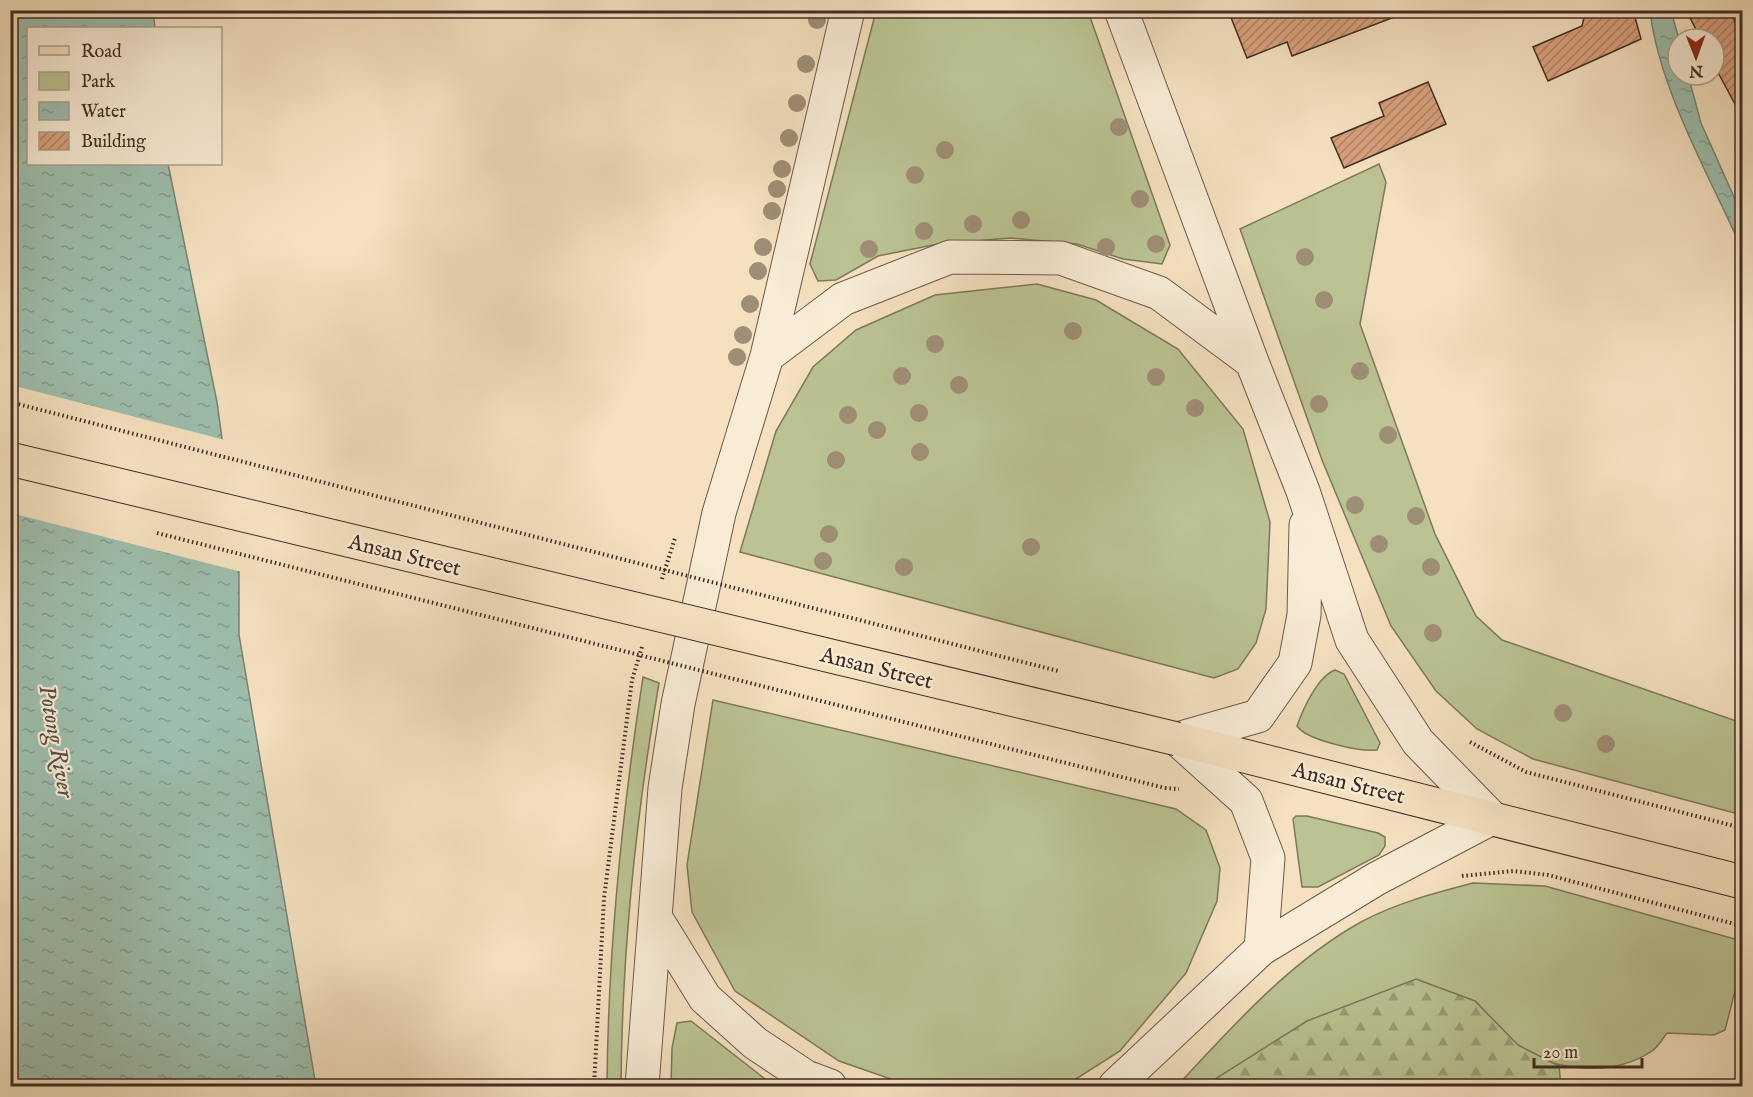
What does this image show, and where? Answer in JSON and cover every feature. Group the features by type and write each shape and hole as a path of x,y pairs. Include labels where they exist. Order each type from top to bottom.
{"main road":[{"name":"Ansan Street","path":"10,459 1177,739 1743,882"}],"street":[{"path":"642,1086 665,788 678,704 719,513 767,356 848,10"},
{"path":"1115,1086 1261,949 1376,879 1492,818 1418,742 1352,640 1306,500 1121,10"},
{"path":"767,356 843,299 950,257 1061,258 1159,293 1252,362"},
{"path":"1177,739 1258,716 1295,663 1304,615 1306,500"},
{"path":"1177,739 1246,801 1268,858 1261,949"},
{"path":"655,917 705,998 755,1043 806,1077 830,1086"}],"path":[{"path":"10,402 1060,672"},
{"path":"149,531 1166,788 1185,789"},
{"path":"1467,740 1526,772 1743,828"},
{"path":"1456,878 1513,871 1548,875 1743,926"}],"green space":[{"path":"876,11 1088,11 1170,245 1162,264 1123,259 1077,244 1010,238 938,244 878,256 836,280 818,281 810,264"},
{"path":"1379,164 1386,182 1360,324 1435,534 1476,616 1502,640 1742,723 1742,815 1533,759 1477,729 1436,691 1391,626 1322,460 1240,229"},
{"path":"1037,284 1096,300 1178,349 1243,429 1270,522 1266,609 1256,643 1238,669 1214,678 740,552 776,431 813,367 856,330 935,295"},
{"path":"1335,670 1344,674 1380,743 1377,750 1334,744 1311,736 1297,726 1317,686"},
{"path":"643,677 659,683 637,833 627,934 621,1086 607,1086 613,932 629,779"},
{"path":"713,700 1176,809 1206,830 1220,868 1217,901 1186,973 1120,1051 1065,1086 911,1086 839,1061 735,991 692,912 687,865"},
{"path":"1296,816 1307,816 1378,833 1385,837 1385,846 1379,855 1318,887 1302,887 1293,819"},
{"path":"1473,883 1545,886 1742,941 1742,964 1725,1030 1714,1035 1667,1033 1654,1049 1637,1059 1620,1065 1602,1068 1566,1066 1532,1054 1517,1044 1475,1001 1204,1086 1177,1086 1263,997 1310,956 1335,938 1388,909"},
{"path":"1416,979 1475,1001 1518,1045 1559,1066 1561,1086 1204,1086 1307,1021"},
{"path":"691,1021 774,1086 671,1086 672,1048 677,1023"}],"water":[{"name":"Potong River","path":"10,11 153,11 155,27 27,27 27,165 168,165 217,402 239,564 239,635 316,1086 11,1086"},
{"path":"1650,11 1671,11 1676,27 1666,27 1666,77 1664,71 1655,41"},
{"path":"1670,87 1691,87 1701,123 1742,215 1742,249 1701,163"}],"pier":[{"path":"11,385 225,440 242,572 11,513"}],"building":[{"path":"1228,10 1405,10 1405,13 1292,56 1287,42 1247,58"},
{"path":"1586,10 1633,10 1641,39 1548,81 1533,47 1582,26"},
{"path":"1686,10 1729,10 1743,36 1743,119 1726,87 1726,27 1695,27"},
{"path":"1428,82 1446,124 1344,168 1331,138 1384,116 1379,103"}]}
